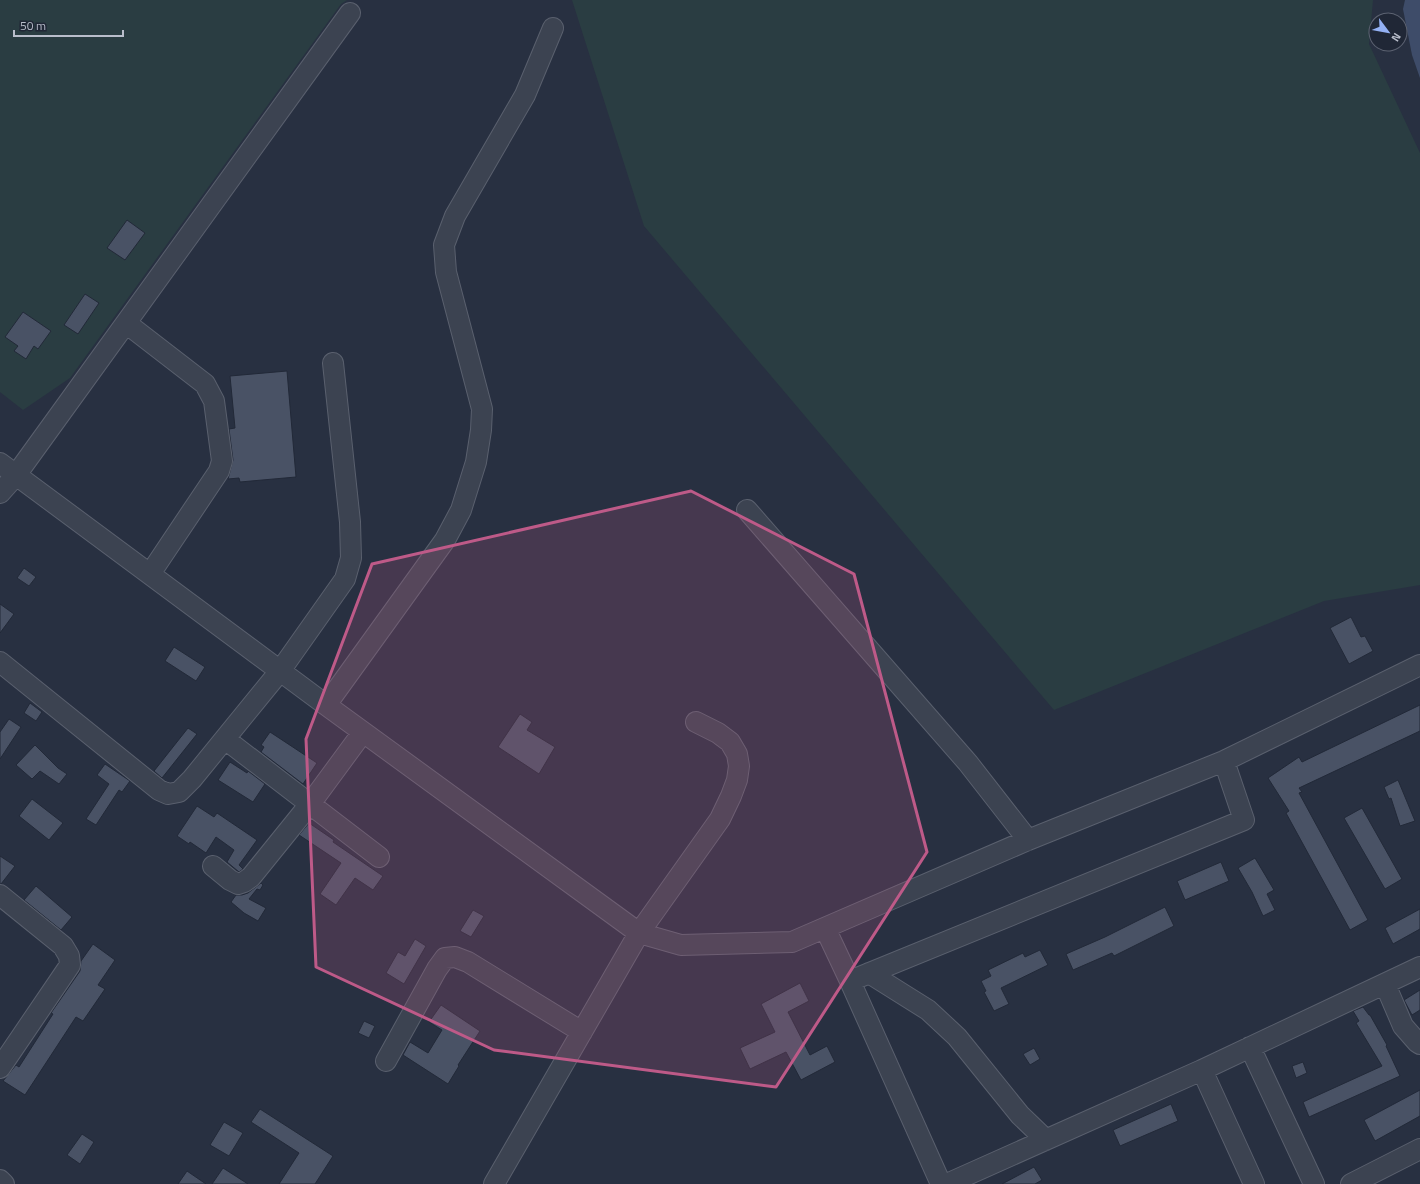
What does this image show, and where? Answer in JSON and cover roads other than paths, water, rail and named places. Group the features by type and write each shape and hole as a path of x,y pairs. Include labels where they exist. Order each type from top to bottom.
{"street":[{"path":"0,493 16,475 350,13"},
{"path":"326,705 445,540 461,510 476,462 481,430 482,409 446,272 444,245 455,216 525,95 553,28"},
{"path":"126,323 205,384 214,401 222,461 219,471 150,574"},
{"path":"0,662 159,790 168,794 179,792 192,779 280,671 345,579 351,558 350,522 333,363"},
{"path":"0,464 326,705 639,933 681,945 792,942 1028,840 1224,761 1420,665"},
{"path":"747,510 968,762 1028,840"},
{"path":"494,1184 639,933 720,820 732,796 737,780 739,766 737,754 730,742 718,732 696,722"},
{"path":"213,866 230,880 238,884 251,877 310,804 363,732"},
{"path":"225,739 379,856"},
{"path":"850,981 1244,820 1224,761"},
{"path":"0,895 63,946 69,956 70,965 0,1068"},
{"path":"825,928 941,1184"},
{"path":"386,1061 437,969 445,958 455,957 468,962 582,1032"},
{"path":"947,1184 1202,1070 1420,967"},
{"path":"869,973 928,1010 957,1038 1020,1115 1046,1140"},
{"path":"1385,984 1403,1026 1420,1044"},
{"path":"1250,1047 1314,1184"},
{"path":"1202,1070 1254,1184"},
{"path":"1351,1184 1420,1149"},
{"path":"0,1180 4,1184"}],"water":[{"path":"1405,0 1420,0 1420,78 1412,55 1408,35 1408,12 1404,12"}]}
